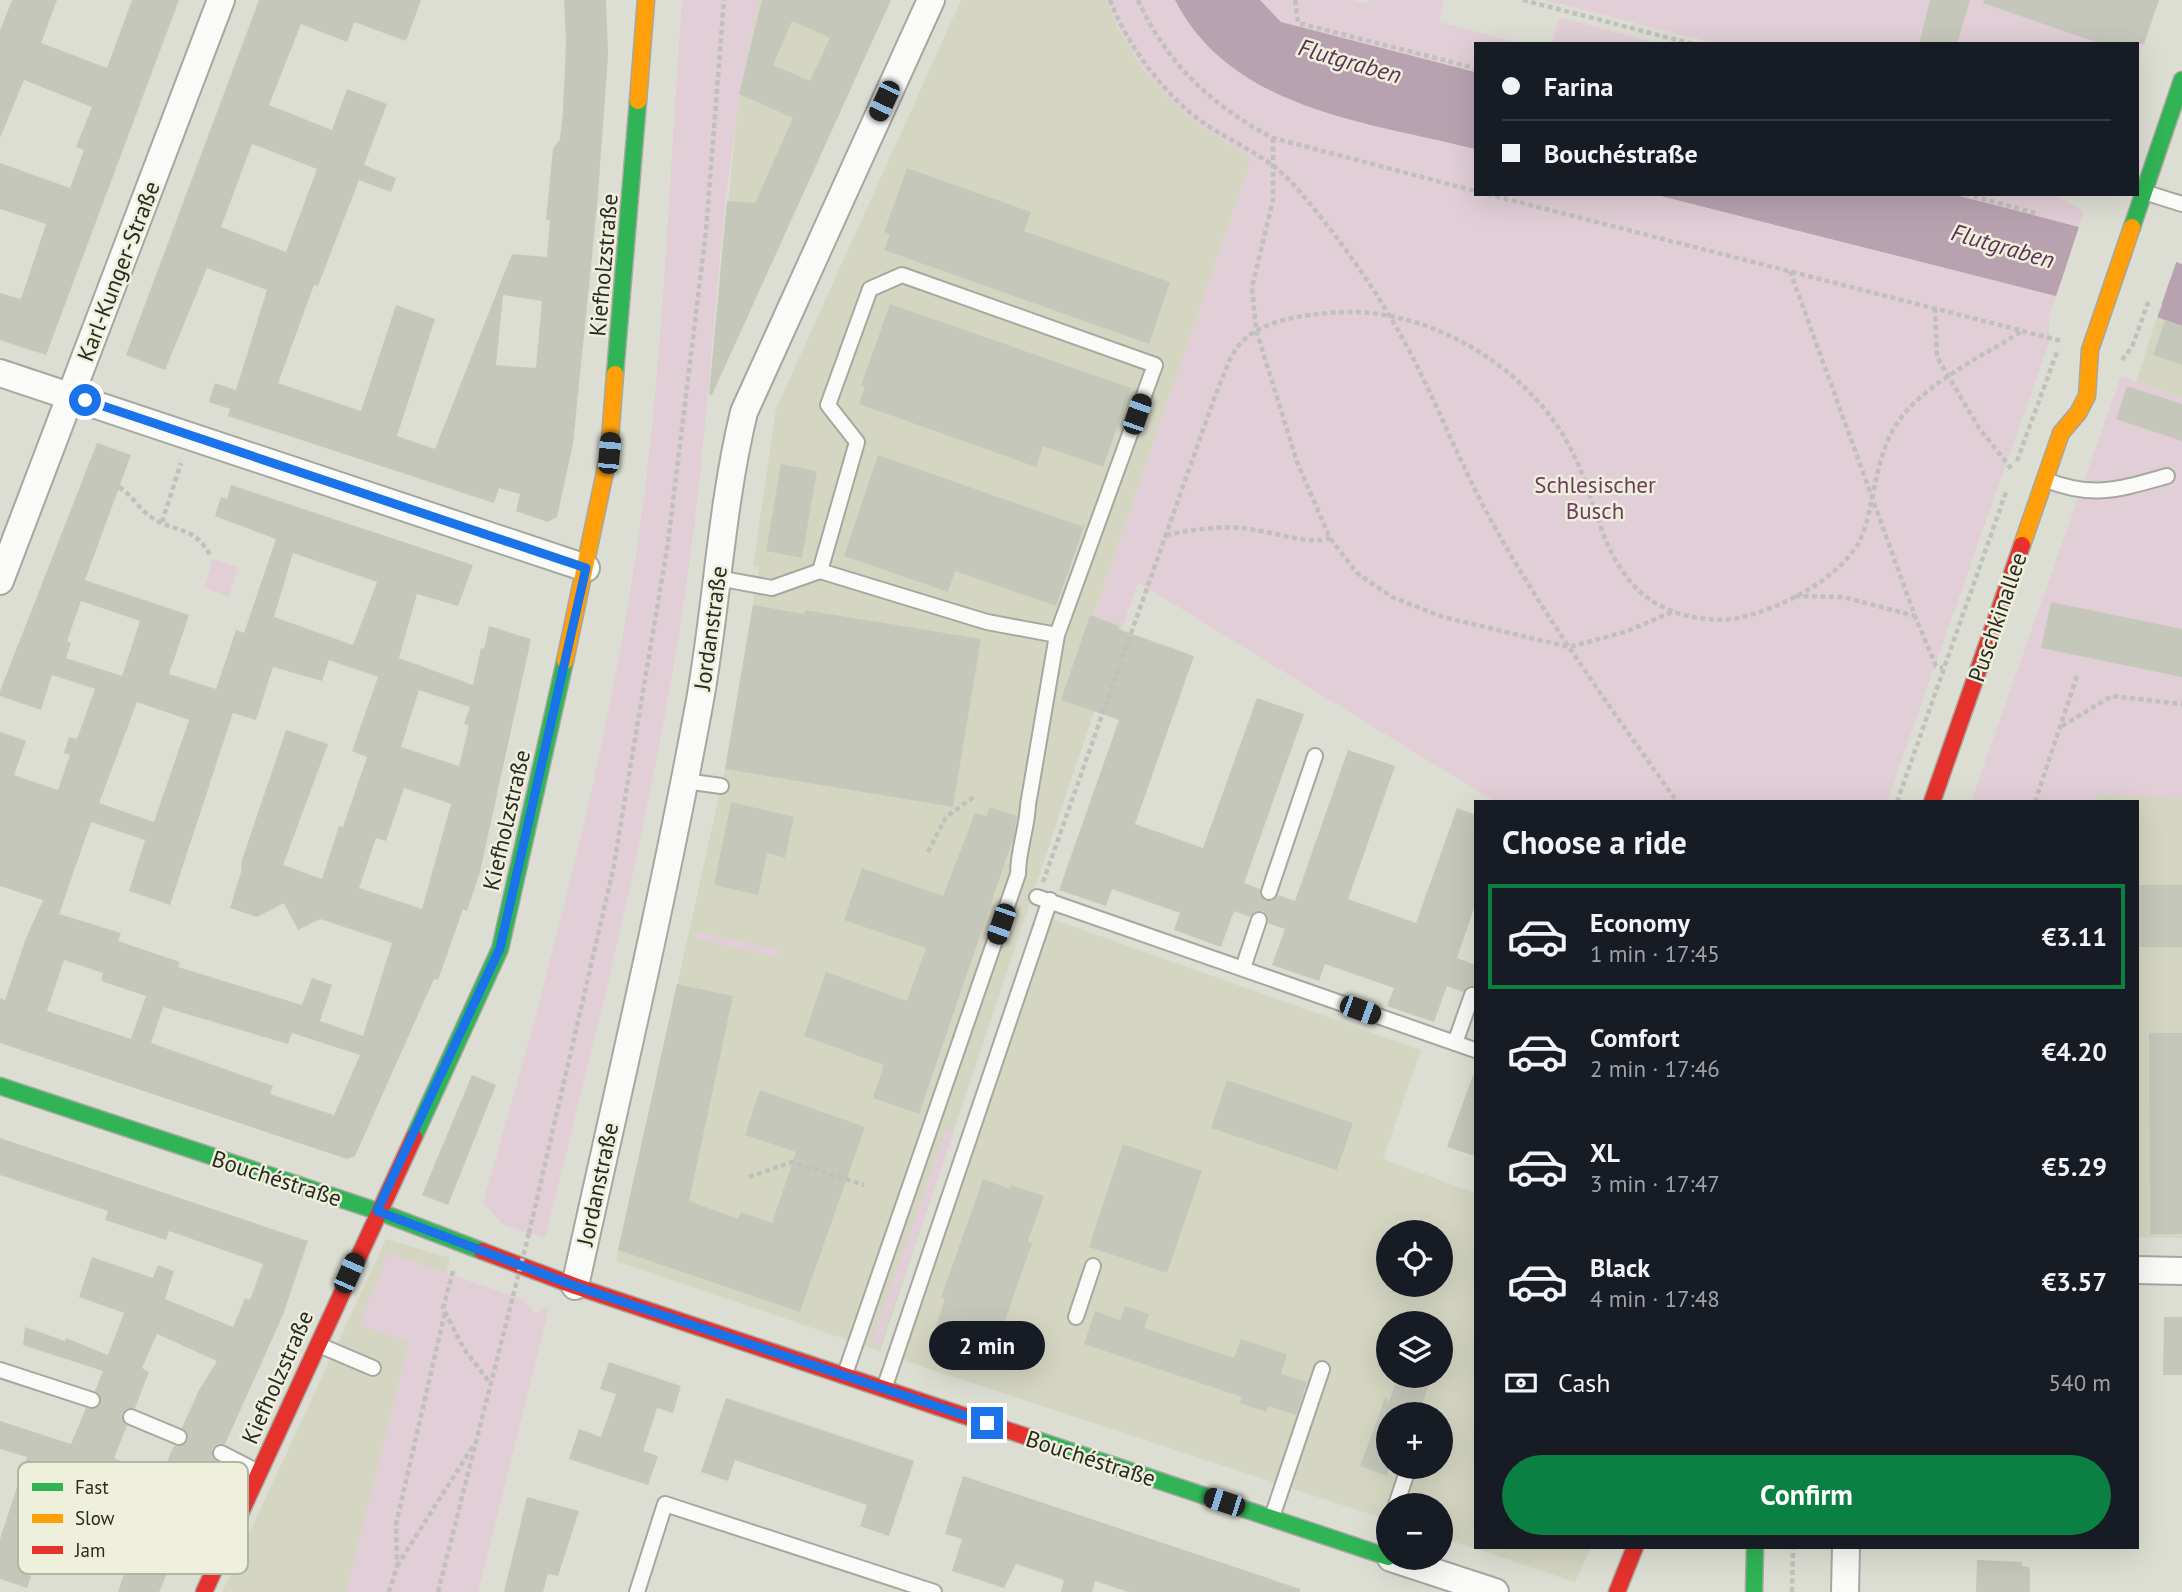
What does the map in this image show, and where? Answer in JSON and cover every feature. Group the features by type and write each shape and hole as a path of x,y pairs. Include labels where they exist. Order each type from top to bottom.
{"street":[{"name":"Karl-Kunger-Straße","path":"0,580 221,0"},
{"name":"Kiefholzstraße","path":"248,1496 500,948 586,568 609,453 646,0"},
{"name":"Jordanstraße","path":"575,1286 685,781 718,578 733,459 744,412 931,0"},
{"path":"2073,368 2092,343 2182,79"},
{"name":"Puschkinallee","path":"1933,800 2061,433 2081,412 2091,386 2092,343"},
{"path":"0,373 586,568"},
{"path":"2057,413 2061,433"},
{"name":"Bouchéstraße","path":"0,1086 377,1211 575,1286 1272,1518 1376,1548"},
{"path":"2139,1270 2182,1271"},
{"path":"1617,1592 1634,1549"},
{"path":"1754,1592 1755,1549"},
{"path":"1845,1592 1846,1549"},
{"name":"Bouchéstraße","path":"1436,1570 1494,1592"},
{"name":"Kiefholzstraße","path":"204,1592 212,1574"}],"lane":[{"path":"2144,193 2182,204"},
{"path":"821,571 857,442 828,405 870,289 902,275 1154,365 1057,635 1028,805 1027,828 1018,855 1018,874 844,1375"},
{"path":"2045,479 2073,491 2085,491 2116,490 2167,476"},
{"path":"718,578 772,588 821,571 987,622 1057,635"},
{"path":"1269,892 1315,756"},
{"path":"685,781 721,786"},
{"path":"884,1389 1043,899 1474,1050"},
{"path":"1243,968 1259,920"},
{"path":"1455,1043 1472,995"},
{"path":"1076,1317 1093,1266"},
{"path":"317,1344 373,1368"},
{"path":"1272,1518 1322,1369"},
{"path":"0,1370 92,1400"},
{"path":"131,1417 179,1437"},
{"path":"221,1453 239,1462"},
{"path":"248,1466 259,1472"},
{"path":"638,1592 665,1504 934,1592"}],"path":[{"path":"438,1592 513,1296 613,870 668,543 706,231 723,0"},
{"path":"1111,0 1135,47 1156,76 1193,115 1274,167 1292,182 1336,238 1388,314 1433,400 1471,485 1569,647 1676,800"},
{"path":"1138,0 1157,37 1188,78 1227,111 1273,138 1474,191"},
{"path":"1295,0 1298,23 1474,68"},
{"path":"1524,0 1683,42"},
{"path":"1273,138 1273,200 1252,287 1256,330 1297,462 1330,538 1357,573 1392,597 1443,617 1569,647 1625,632 1672,612"},
{"path":"1495,196 2061,341 2031,419 1898,800"},
{"path":"1976,196 2039,214"},
{"path":"1790,271 1916,616 1936,666 1943,668"},
{"path":"2120,366 2123,356 2132,347 2149,300"},
{"path":"1935,308 1937,356 1979,428 2013,471"},
{"path":"1330,538 1318,543 1284,534 1213,527 1165,536 1235,350 1256,330 1319,314 1355,310 1388,314 1454,338 1517,381 1536,400 1572,452 1615,563 1641,593 1672,612 1703,618 1745,617 1794,596 1826,578 1845,562 1860,541 1881,454 1905,413 1949,377 2021,332"},
{"path":"162,523 181,463"},
{"path":"119,487 147,514 196,537 210,555"},
{"path":"1794,596 1843,597 1916,616"},
{"path":"2036,800 2078,673"},
{"path":"2061,726 2112,696 2182,704"},
{"path":"928,852 946,817 975,796"},
{"path":"749,1177 792,1162 864,1185"},
{"path":"452,1275 443,1308 464,1349 490,1382"},
{"path":"397,1566 396,1524 445,1312"},
{"path":"389,1592 397,1566 475,1443"},
{"path":"1792,1592 1793,1549"}],"shaded area":[{"path":"759,0 891,0 711,378 739,94"},
{"path":"961,0 1106,0 1119,30 1143,69 1165,93 1188,116 1252,158 1094,615 1123,625 880,1351 616,1261 725,769 759,568 753,566 776,409"},
{"path":"2157,317 2182,326 2182,398 2136,382"},
{"path":"2096,794 2182,798 2182,1238 2139,1237 2139,800 2095,800"},
{"path":"1052,919 1421,1050 1383,1159 1474,1193 1474,1548 1453,1541 1453,1493 1376,1493 1376,1516 899,1359"},
{"path":"386,1239 450,1258 369,1592 222,1592 230,1574 248,1574 248,1536"},
{"path":"1476,1549 1590,1549 1575,1582"}],"green space":[{"path":"682,0 759,0 745,65 726,196 694,527 666,707 610,973 545,1238 504,1225 483,1203 568,891 604,734 633,575 658,361"},
{"name":"Schlesischer Busch","path":"1106,0 1175,0 1200,37 1230,66 1266,88 1306,106 1348,119 1474,149 1474,196 1661,196 2056,296 2049,317 2049,343 1887,800 1492,800 1138,582 1123,625 1094,616 1252,158 1195,121 1174,103 1150,77 1121,33"},
{"path":"1260,0 1353,0 1367,4 1368,0 1444,0 1439,22 1515,42 1474,42 1474,72 1281,22"},
{"path":"1545,0 2159,0 2139,58 2139,42 1710,42"},
{"path":"1559,17 1653,42 1553,42"},
{"path":"1960,196 2057,196 2084,212 2079,227"},
{"path":"2121,376 2182,398 2182,798 2097,794 2095,800 1972,800"},
{"path":"213,559 238,567 229,596 204,588"},
{"path":"698,932 780,950 778,957 696,939"},
{"path":"946,1130 954,1132 880,1344 872,1342"},
{"path":"388,1253 522,1299 537,1314 545,1307 549,1308 478,1592 346,1592 409,1343 360,1324"}],"water":[{"name":"Flutgraben","path":"1175,0 1260,0 1281,22 1474,72 1474,149 1391,130 1306,106 1266,88 1230,66 1200,37"},
{"name":"Flutgraben","path":"1661,196 1960,196 2079,227 2071,252 2170,280 2176,262 2182,264 2182,326 2157,317 2162,305 2064,274 2056,296"}],"pier":[{"path":"2080,224 2082,228 2075,250 2168,276 2173,260 2177,259 2156,321 2154,318 2157,306 2066,279 2059,298 2055,300"}],"building":[{"path":"12,0 57,0 41,43 107,68 132,0 179,0 46,355 0,340 0,293 21,299 46,224 0,209 0,163 70,188 84,150 76,147 92,107 24,80 0,138 0,31"},
{"path":"259,0 421,0 406,41 354,22 347,42 301,24 269,105 332,130 347,89 387,104 364,165 396,178 391,192 359,180 318,286 314,285 278,383 361,411 396,305 435,319 397,436 435,449 512,254 547,257 550,220 546,220 553,149 560,139 563,111 566,42 564,0 606,0 608,56 597,207 573,444 557,517 548,522 516,511 520,494 499,488 494,503 228,416 230,409 209,402 215,383 236,390 267,290 207,268 165,370 126,355","holes":["252,144 317,169 286,252 221,227","503,295 542,301 536,368 496,365"]},
{"path":"762,0 891,0 712,395 709,394 727,201 755,203 793,118 739,94","holes":["792,21 830,38 810,81 773,65"]},
{"path":"1930,0 1970,0 1958,42 1920,42"},
{"path":"1984,0 2159,0 2144,44 2095,42 1983,3"},
{"path":"907,168 1031,212 1024,231 1170,282 1149,344 884,250 890,234 884,232"},
{"path":"890,304 1131,388 1103,467 1043,446 1036,467 859,404 865,387 861,386"},
{"path":"2165,320 2182,326 2182,365 2153,355"},
{"path":"2127,386 2182,404 2182,441 2116,419"},
{"path":"97,443 131,455 85,580 189,615 169,674 216,689 236,630 244,633 276,539 215,516 221,497 227,499 231,485 473,565 458,606 417,594 399,658 473,685 489,626 531,639 480,872 467,911 463,909 438,980 434,979 355,1156 347,1159 0,1043 0,998 5,1000 26,938 43,900 0,886 0,732 26,741 14,775 58,790 70,755 64,753 69,737 77,739 95,689 52,675 41,710 0,696","holes":["293,553 377,582 353,645 274,617","81,601 140,621 122,676 66,658 71,643 67,641","329,660 378,677 352,751 367,757 343,827 339,826 322,879 283,865 328,744 286,730 242,860 230,908 257,917 284,903 298,930 320,919 392,943 363,1036 320,1021 332,985 312,978 302,1005 178,967 180,962 118,941 121,933 59,914 91,822 145,840 129,891 170,905 233,713 256,720 273,667 322,681","419,690 470,707 464,724 469,726 459,766 401,747","137,702 189,720 154,822 99,803","404,788 451,804 422,909 359,888 376,838 386,841","64,960 103,973 101,979 104,982 146,996 131,1039 47,1011","163,1007 288,1044 292,1033 360,1055 334,1115 270,1094 273,1086 151,1043"]},
{"path":"878,455 1084,527 1056,606 955,571 948,592 844,556"},
{"path":"781,464 817,471 802,558 766,551"},
{"path":"2051,602 2182,629 2182,677 2041,648"},
{"path":"753,605 804,614 805,610 981,639 953,807 725,769"},
{"path":"1090,615 1119,626 1118,629 1194,656 1135,824 1203,848 1257,698 1304,714 1244,883 1260,889 1260,895 1265,901 1272,901 1278,895 1295,901 1348,750 1395,766 1348,899 1416,923 1457,808 1474,815 1474,908 1457,958 1474,965 1474,986 1463,992 1447,986 1434,1022 1387,1006 1394,988 1325,964 1319,981 1272,965 1285,929 1268,923 1268,917 1263,911 1256,911 1250,917 1234,911 1221,947 1174,930 1180,913 1112,889 1106,906 1059,890 1119,720 1061,700"},
{"path":"731,802 794,817 785,858 767,853 758,895 714,885"},
{"path":"990,807 1017,816 1014,836 919,1114 873,1098 884,1065 804,1036 826,972 907,1001 926,948 844,920 862,868 943,896 975,813 986,816"},
{"path":"2139,885 2182,885 2182,947 2139,947"},
{"path":"677,984 733,996 689,1201 738,1219 741,1212 772,1223 796,1152 745,1135 760,1090 865,1127 800,1312 618,1250"},
{"path":"2149,1033 2182,1033 2182,1234 2150,1234"},
{"path":"472,1075 496,1085 448,1205 422,1195"},
{"path":"1473,1075 1474,1075 1474,1156 1447,1147"},
{"path":"1227,1080 1353,1123 1337,1170 1211,1128"},
{"path":"0,1138 308,1241 283,1315 225,1444 216,1445 212,1449 213,1458 217,1462 167,1462 174,1446 181,1446 188,1441 188,1435 182,1428 199,1390 217,1361 157,1334 142,1368 149,1372 135,1408 126,1409 122,1414 127,1426 114,1458 123,1462 25,1462 27,1457 0,1449 0,1421 71,1444 86,1408 95,1409 101,1402 95,1391 103,1371 23,1345 25,1327 65,1341 66,1338 108,1355 124,1313 79,1297 92,1257 153,1278 158,1265 174,1271 165,1299 233,1327 245,1298 250,1300 263,1264 169,1231 166,1240 105,1220 108,1211 0,1175"},
{"path":"1123,1144 1202,1171 1167,1273 1089,1247"},
{"path":"983,1179 1010,1189 1011,1185 1044,1196 1028,1241 1032,1243 991,1361 930,1344 945,1299 941,1298"},
{"path":"1125,1306 1149,1314 1144,1328 1234,1358 1241,1339 1287,1354 1281,1374 1307,1382 1296,1415 1268,1406 1266,1412 1240,1403 1242,1397 1084,1344 1095,1311 1120,1320"},
{"path":"2164,1317 2182,1317 2182,1375 2163,1375"},
{"path":"609,1362 681,1386 673,1413 657,1408 643,1451 658,1456 648,1485 569,1459 579,1429 601,1437 616,1394 600,1389"},
{"path":"1394,1388 1428,1388 1423,1402 1389,1402"},
{"path":"726,1398 914,1461 889,1536 860,1526 867,1505 735,1460 728,1481 701,1472"},
{"path":"1376,1423 1376,1472 1360,1466"},
{"path":"963,1476 1300,1589 1300,1592 1129,1592 1095,1581 1092,1592 1061,1592 1064,1580 1016,1564 1004,1588 952,1571 962,1539 945,1534"},
{"path":"18,1484 18,1574 32,1574 27,1588 0,1579 0,1539"},
{"path":"527,1497 579,1511 558,1576 548,1574 543,1592 504,1592"},
{"path":"1977,1560 2022,1562 2022,1566 2029,1567 2030,1570 2030,1592 1976,1592"},
{"path":"124,1574 167,1574 159,1592 118,1592"}],"traffic: fast":[{"path":"2132,227 2182,80"},
{"path":"615,374 638,101"},
{"path":"414,1137 500,949 565,661"},
{"path":"0,1086 377,1211 482,1251"},
{"path":"1028,1437 1376,1553"},
{"path":"1754,1592 1755,1549"}],"traffic: slow":[{"path":"638,101 646,0"},
{"path":"2022,545 2061,433 2078,413 2087,396 2090,350 2132,227"},
{"path":"565,661 609,453 615,374"}],"traffic: jam":[{"path":"1933,800 2022,545"},
{"path":"248,1497 414,1137"},
{"path":"482,1251 575,1286 1028,1437"},
{"path":"1617,1592 1634,1549"},
{"path":"204,1592 212,1574"}],"route":[{"path":"85,400 586,568 500,948 377,1211 575,1286 987,1423"}]}
